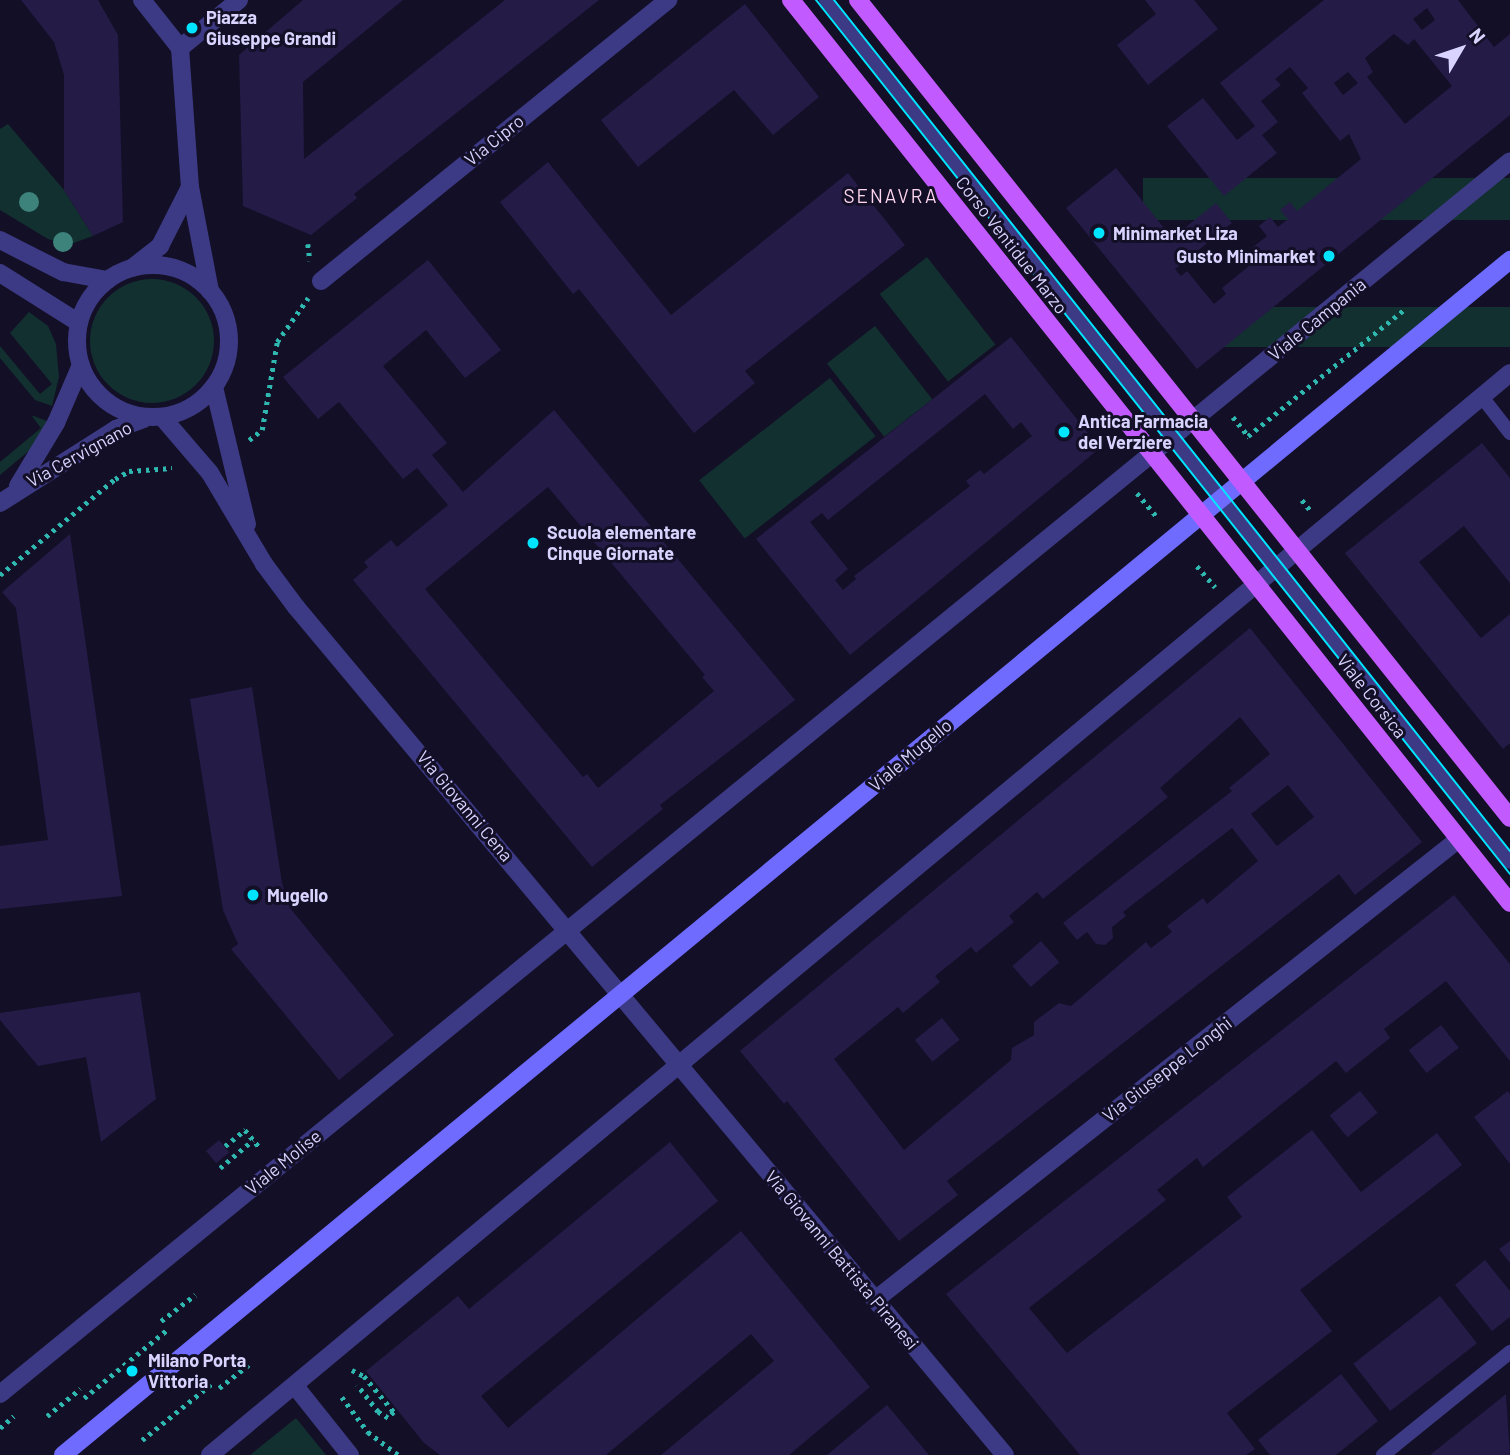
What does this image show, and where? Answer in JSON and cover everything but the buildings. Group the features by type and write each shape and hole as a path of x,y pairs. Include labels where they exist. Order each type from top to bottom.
{"main road":[{"name":"Corso Ventidue Marzo","path":"791,0 1200,515"},
{"name":"Corso Ventidue Marzo","path":"858,0 1244,480"},
{"path":"1200,515 1510,260"},
{"name":"Viale Corsica","path":"1244,480 1510,818"},
{"name":"Viale Corsica","path":"1200,515 1510,903"},
{"name":"Viale Mugello","path":"621,994 1200,515"},
{"path":"63,1455 621,994"}],"street":[{"path":"142,0 180,48 190,187 210,291"},
{"path":"180,48 239,0"},
{"name":"Via Cipro","path":"321,281 668,0"},
{"name":"Viale Campania","path":"1127,481 1149,453 1510,161"},
{"path":"0,273 79,323 88,301 107,280 132,268 160,246 190,187"},
{"path":"0,240 63,272 107,280"},
{"path":"132,268 179,270 210,291 221,306 229,334 227,362 214,387 189,409 153,418"},
{"name":"Via Giovanni Cena","path":"79,323 81,365 101,397 153,418 210,473 290,598 680,1065"},
{"name":"Via Cervignano","path":"15,490 56,423 81,365"},
{"path":"210,1455 1510,373"},
{"name":"Via Giovanni Cena","path":"214,387 253,544"},
{"name":"Via Cervignano","path":"0,503 15,490 116,429 153,418"},
{"path":"567,929 1127,481"},
{"name":"Via Giuseppe Longhi","path":"875,1300 1459,839"},
{"name":"Viale Molise","path":"0,1394 567,929"},
{"name":"Via Giovanni Battista Piranesi","path":"680,1065 1005,1455"},
{"path":"295,1386 350,1455"}],"lane":[{"name":"Corso Ventidue Marzo","path":"826,0 1222,498"},
{"path":"1482,397 1510,433"},
{"name":"Viale Corsica","path":"1222,498 1510,862"},
{"path":"1383,1455 1510,1352"}],"path":[{"path":"245,441 261,430 277,342 321,281"},
{"path":"1227,410 1249,437 1405,309"},
{"path":"0,575 122,475 181,467"},
{"path":"1127,481 1157,517"},
{"path":"1198,566 1222,595"},
{"path":"225,1146 245,1130 264,1152"},
{"path":"220,1168 253,1140"},
{"path":"161,1321 195,1295"},
{"path":"84,1398 168,1329"},
{"path":"219,1388 252,1362"},
{"path":"350,1369 364,1376 394,1412 388,1418 378,1412 357,1385"},
{"path":"142,1440 214,1382"},
{"path":"47,1416 80,1389"},
{"path":"341,1397 368,1432 398,1455"}],"green space":[{"path":"8,124 64,190 93,236 68,245 48,239 0,210 0,129"},
{"path":"1143,178 1510,178 1510,220 1143,220"},
{"path":"927,257 995,344 948,381 880,294"},
{"path":"152,279 176,284 196,297 209,317 214,341 209,365 196,385 176,398 152,403 128,398 108,385 95,365 90,341 95,317 108,297 128,284"},
{"path":"1218,307 1510,307 1510,347 1218,347"},
{"path":"29,312 48,326 56,344 59,377 52,406 35,400 0,358 0,346 40,394 52,384 10,333"},
{"path":"875,326 932,399 884,437 827,364"},
{"path":"830,378 876,436 745,539 699,480"},
{"path":"31,415 47,421 42,432 30,450 0,475 0,462 41,428"},
{"path":"296,1418 326,1455 250,1455"}],"tram line":[{"path":"816,0 1510,874"},
{"path":"834,0 1510,851"}],"place":[{"name":"Piazza Giuseppe Grandi","path":"192,28"},
{"name":"Minimarket Liza","path":"1099,233"},
{"name":"Gusto Minimarket","path":"1329,256"},
{"name":"Antica Farmacia del Verziere","path":"1064,432"},
{"name":"Scuola elementare Cinque Giornate","path":"533,543"},
{"name":"Mugello","path":"253,895"},
{"name":"Milano Porta Vittoria","path":"132,1371"}],"district":[{"name":"SENAVRA","path":"891,196"}]}
